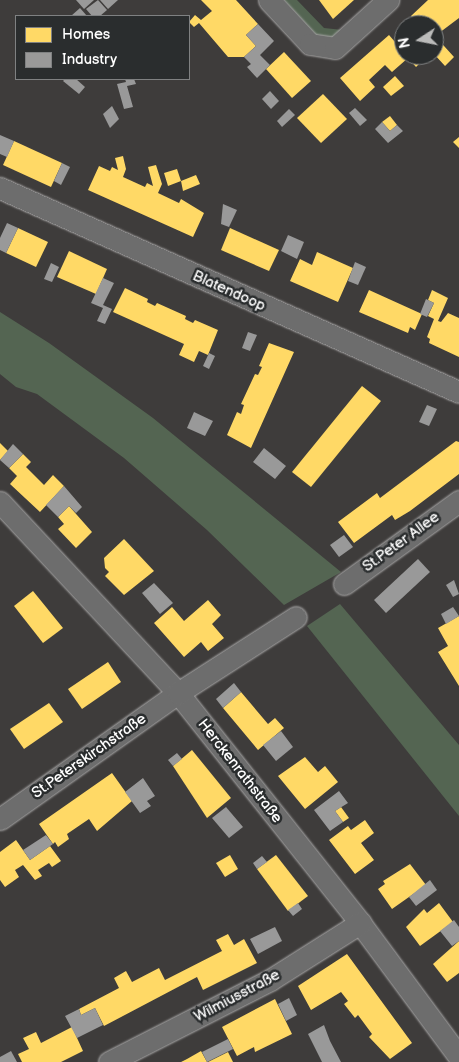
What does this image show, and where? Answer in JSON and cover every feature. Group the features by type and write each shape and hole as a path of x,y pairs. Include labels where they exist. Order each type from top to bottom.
{"street":[{"path":"268,0 310,44 335,48 388,0"},
{"name":"Blatendoop","path":"0,188 459,392"},
{"name":"St.Peter Allee","path":"344,584 459,500"},
{"name":"Herckenrathstraße","path":"0,502 178,693 360,923 459,1057"},
{"path":"178,693 296,617"},
{"name":"St.Peterskirchstraße","path":"0,819 178,693"},
{"name":"Wilmiusstraße","path":"109,1062 270,980 360,923"}],"green space":[{"path":"284,0 297,0 324,28 343,30 333,38 316,35"},
{"path":"0,312 49,343 153,418 341,572 284,605 207,530 124,458 37,394 16,387 0,374"},
{"path":"340,604 459,745 459,816 307,626"}],"building: Homes":[{"path":"201,0 236,0 258,24 246,35 256,46 244,57 228,57 199,23 194,27 190,23 195,15 201,20 212,11"},
{"path":"319,0 354,0 333,19"},
{"path":"428,0 459,0 459,18 444,29 444,15 412,15"},
{"path":"389,35 394,41 394,65 400,65 392,72 385,65 369,80 375,87 360,101 340,78"},
{"path":"444,46 454,57 444,65"},
{"path":"284,52 311,81 292,98 266,69"},
{"path":"395,76 404,86 391,96 383,87"},
{"path":"323,94 347,119 321,143 297,118"},
{"path":"390,116 397,125 390,131 382,122"},
{"path":"459,137 459,148 453,142"},
{"path":"14,141 62,163 51,187 3,165"},
{"path":"123,156 126,169 123,177 145,187 147,183 153,186 148,167 156,165 162,184 158,193 179,203 181,199 204,213 193,237 88,190 99,166 110,171 112,167 118,170 115,158"},
{"path":"177,169 181,181 168,186 164,173"},
{"path":"196,175 200,184 183,191 181,181"},
{"path":"18,228 48,242 36,267 6,253"},
{"path":"230,228 279,250 269,271 221,250"},
{"path":"69,251 107,269 96,294 57,277"},
{"path":"317,252 353,268 338,302 290,281 300,259 312,265"},
{"path":"125,288 148,299 147,302 155,306 157,303 186,316 185,319 193,323 195,320 218,330 208,355 199,351 194,362 179,355 184,344 113,312"},
{"path":"369,290 422,314 415,330 410,327 408,333 359,312"},
{"path":"432,290 448,298 438,321 441,322 448,313 459,318 459,357 429,343 430,339 427,337 434,319 428,316 434,303 428,300"},
{"path":"269,343 294,352 251,448 227,435 237,412 241,414 244,405 241,404 255,374 258,375 262,367 259,366"},
{"path":"362,386 381,401 311,487 292,472"},
{"path":"456,441 459,442 459,474 410,511 395,520 392,515 354,543 338,522 377,493 380,498"},
{"path":"0,443 8,451 0,460"},
{"path":"23,454 31,462 26,467 44,485 53,475 64,486 40,512 10,484 17,476 9,468"},
{"path":"69,506 92,532 76,548 58,529 64,524 58,517"},
{"path":"124,539 154,571 124,595 105,576 109,572 105,568 104,558"},
{"path":"33,591 63,628 43,643 14,606"},
{"path":"208,600 221,615 212,624 224,638 208,651 201,642 184,657 154,623 172,607 184,621"},
{"path":"459,616 459,686 438,652 448,646 438,628"},
{"path":"108,662 121,682 82,709 68,689"},
{"path":"241,692 268,724 275,718 284,728 258,750 223,708"},
{"path":"49,703 63,722 24,749 10,729"},
{"path":"192,750 231,798 207,818 173,766"},
{"path":"305,757 318,772 325,766 338,782 305,809 278,776"},
{"path":"112,773 132,801 97,831 89,819 67,834 69,839 58,847 55,842 53,844 39,824"},
{"path":"341,807 349,818 343,822 335,811"},
{"path":"365,820 374,833 361,843 374,860 355,874 329,840 348,826 351,830"},
{"path":"16,840 30,860 50,846 61,861 52,867 49,863 38,870 42,876 35,880 23,865 15,870 19,877 5,887 0,880 0,852"},
{"path":"230,855 238,869 225,877 216,863"},
{"path":"276,855 308,896 288,911 257,869"},
{"path":"410,864 426,885 392,909 378,889 385,884 383,881"},
{"path":"439,903 453,922 420,946 406,927 424,909 427,913"},
{"path":"228,934 234,945 244,939 257,963 203,990 197,977 104,1026 95,1008 81,1015 79,1009 119,988 114,978 126,971 132,982 159,968 165,980 222,951 216,940"},
{"path":"459,941 459,973 447,982 433,964"},
{"path":"347,954 412,1043 390,1059 369,1037 372,1034 358,1015 355,1018 344,1004 348,1001 341,992 311,1010 298,986"},
{"path":"275,999 292,1034 255,1052 254,1047 237,1056 222,1027"},
{"path":"72,1027 83,1051 61,1062 22,1062 18,1054 29,1049 23,1038 36,1032 41,1043"},
{"path":"201,1051 207,1062 181,1062 187,1059"},
{"path":"228,1052 233,1062 208,1062"}],"building: Industry":[{"path":"76,0 94,0 84,9"},
{"path":"98,0 107,10 101,15 91,15 86,9"},
{"path":"100,0 118,0 108,9"},
{"path":"80,8 86,15 72,15"},
{"path":"258,24 274,41 260,55 270,65 257,78 247,67 251,64 244,57 256,46 246,35"},
{"path":"77,80 85,87 79,94 63,81"},
{"path":"125,80 134,80 136,84 127,86 133,107 124,109 117,84 126,82"},
{"path":"270,91 279,101 271,109 262,99"},
{"path":"112,106 119,119 110,128 103,114"},
{"path":"355,108 367,120 360,126 349,113"},
{"path":"289,109 295,115 282,127 277,121"},
{"path":"382,122 390,131 397,125 403,131 388,143 375,129"},
{"path":"0,135 14,141 7,157 0,154"},
{"path":"62,163 70,167 61,185 54,181"},
{"path":"223,204 237,210 229,227 221,224"},
{"path":"7,223 18,228 6,253 0,250 0,238"},
{"path":"288,235 304,242 297,259 281,251"},
{"path":"355,262 366,267 358,285 348,281"},
{"path":"51,263 59,267 52,282 44,279"},
{"path":"103,278 114,283 103,305 112,309 105,324 97,321 103,308 91,303"},
{"path":"426,299 434,303 427,317 420,314"},
{"path":"248,332 257,335 250,351 242,348"},
{"path":"209,353 215,356 209,369 203,366"},
{"path":"427,405 437,409 429,426 419,422"},
{"path":"194,412 213,421 205,436 187,428"},
{"path":"13,444 23,454 9,468 0,460"},
{"path":"264,448 286,466 275,479 253,462"},
{"path":"64,486 82,507 76,513 69,506 58,517 46,505"},
{"path":"344,535 353,547 339,557 330,545"},
{"path":"418,559 430,572 386,613 374,600"},
{"path":"454,580 459,594 453,597 446,585"},
{"path":"154,583 173,603 160,614 142,593"},
{"path":"453,607 459,616 446,624 441,614"},
{"path":"234,683 241,692 223,708 216,699"},
{"path":"281,731 293,747 276,761 263,745"},
{"path":"177,753 182,759 173,766 168,760"},
{"path":"143,778 155,796 147,801 151,806 140,813 125,792"},
{"path":"339,791 348,803 335,811 343,822 330,831 314,810"},
{"path":"226,807 243,827 229,838 212,818"},
{"path":"46,835 53,844 30,860 23,850"},
{"path":"262,856 267,862 257,869 253,863"},
{"path":"430,880 437,890 416,906 409,897"},
{"path":"298,903 302,909 293,916 288,910"},
{"path":"454,920 459,927 459,941 452,946 440,931"},
{"path":"275,927 282,941 258,954 250,939"},
{"path":"289,998 297,1015 286,1021 278,1004"},
{"path":"95,1008 103,1025 77,1038 65,1016 79,1009 81,1015"},
{"path":"324,1025 341,1062 322,1062 308,1034"},
{"path":"228,1039 233,1049 207,1062 202,1052"},
{"path":"11,1051 17,1062 0,1062 0,1057"}]}
